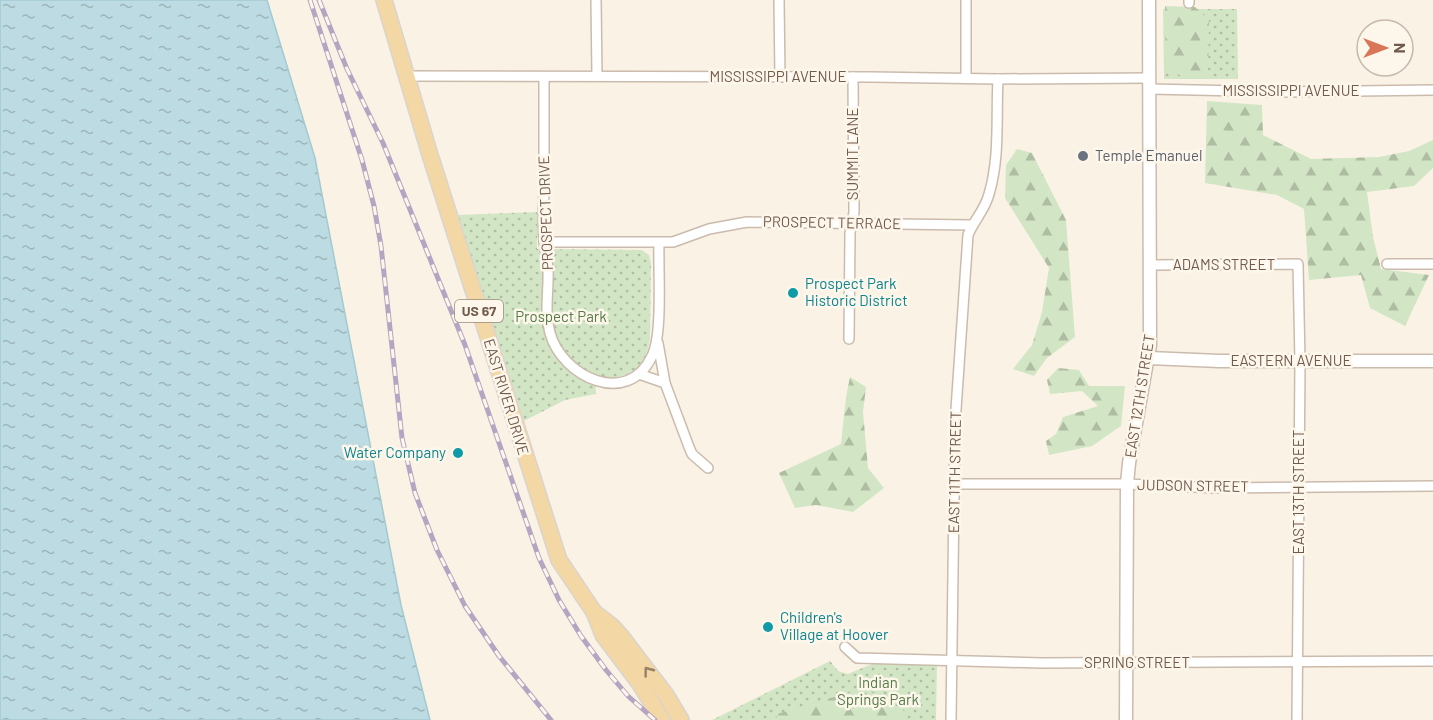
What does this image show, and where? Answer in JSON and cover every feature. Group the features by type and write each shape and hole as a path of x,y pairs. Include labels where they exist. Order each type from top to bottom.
{"main road":[{"name":"EAST RIVER DRIVE","path":"384,0 533,485 559,560 594,612 603,635 640,684 662,720"},
{"name":"EAST RIVER DRIVE","path":"594,612 621,636 666,694 681,720"}],"street":[{"path":"596,0 597,76"},
{"path":"779,0 780,77"},
{"path":"966,0 966,78"},
{"name":"EAST 12TH STREET","path":"1126,720 1127,484 1150,345 1149,0"},
{"name":"MISSISSIPPI AVENUE","path":"407,76 966,78 1150,83 1281,92 1433,90"},
{"name":"PROSPECT DRIVE","path":"544,77 544,242 548,270 550,332 564,361 590,380 621,382 639,374"},
{"name":"SUMMIT LANE","path":"849,339 850,233 854,212 853,77"},
{"path":"972,225 984,210 995,165 998,79"},
{"name":"PROSPECT TERRACE","path":"544,242 673,242 709,229 747,222 972,225"},
{"name":"EAST 11TH STREET","path":"951,720 956,412 968,235 972,225"},
{"path":"658,243 658,343 665,383 692,454 708,468"},
{"name":"ADAMS STREET","path":"1150,265 1298,264"},
{"name":"EAST 13TH STREET","path":"1297,720 1300,362 1298,264"},
{"path":"1387,264 1433,264"},
{"path":"658,343 649,362 639,374 665,383"},
{"name":"EASTERN AVENUE","path":"1149,358 1300,362 1433,361"},
{"name":"JUDSON STREET","path":"954,483 1127,484 1217,488 1433,486"},
{"name":"SPRING STREET","path":"845,647 857,658 1127,663 1433,661"}],"green space":[{"path":"1165,6 1195,7 1209,20 1208,77 1183,77 1166,68"},
{"path":"1163,9 1237,9 1238,79 1164,79"},
{"path":"1207,101 1262,105 1263,135 1311,159 1379,157 1409,151 1433,140 1433,168 1414,186 1367,192 1373,237 1381,269 1429,275 1405,326 1370,308 1361,275 1309,280 1304,209 1277,195 1205,183"},
{"path":"1017,149 1032,153 1066,220 1075,337 1047,358 1034,376 1013,369 1032,345 1042,312 1049,268 1005,198 1006,165"},
{"name":"Prospect Park","path":"537,212 537,249 642,250 649,255 651,263 650,337 644,358 633,371 616,377 595,376 596,394 565,400 524,421 457,215"},
{"path":"1058,368 1079,370 1089,386 1125,386 1121,426 1092,446 1049,455 1046,441 1056,434 1063,417 1098,406 1082,391 1050,394 1047,380"},
{"path":"850,377 866,387 863,412 868,468 884,488 853,512 816,505 795,508 779,473 841,444"},
{"name":"Indian Springs Park","path":"830,661 838,671 848,674 872,664 937,664 936,720 712,720"},
{"path":"848,693 875,693 907,713 908,720 776,720 777,714"}],"water":[{"path":"0,0 267,0 315,158 401,605 430,720 0,720"}],"railway":[{"path":"310,0 362,160 374,206 381,246 402,438 415,493 437,550 465,606 499,656 551,720"},
{"path":"319,0 347,69 383,143 465,345 539,558 559,600 581,636 628,696 655,720"}],"place":[{"name":"Temple Emanuel","path":"1083,156"},
{"name":"Prospect Park Historic District","path":"793,293"},
{"name":"Water Company","path":"458,453"},
{"name":"Children's Village at Hoover","path":"768,627"}]}
